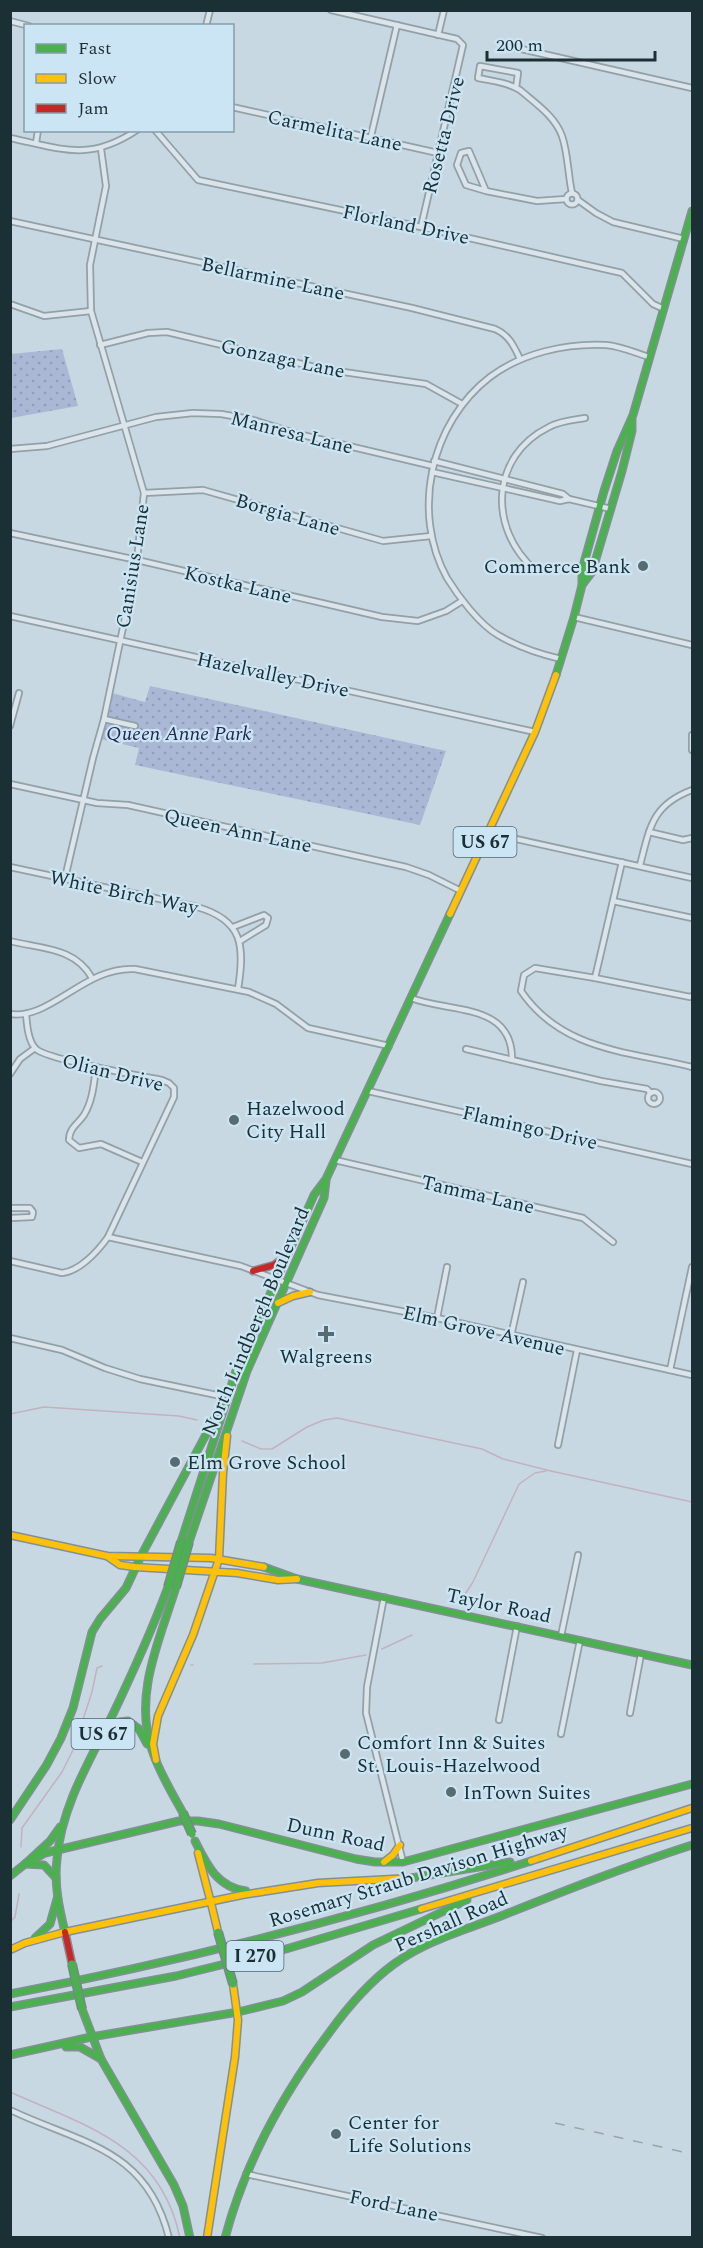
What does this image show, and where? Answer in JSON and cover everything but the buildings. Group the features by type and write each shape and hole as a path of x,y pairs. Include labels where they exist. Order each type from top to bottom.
{"main road":[{"name":"North Lindbergh Boulevard","path":"582,585 592,572 611,509 632,431 633,415 693,211"},
{"name":"North Lindbergh Boulevard","path":"190,2238 183,2206 174,2185 101,2059 82,2009 57,1899 57,1849 62,1825 75,1790 156,1621 226,1397 244,1352 314,1195 326,1179 535,732 574,617 582,585 582,570 624,430 633,415"},
{"name":"North Lindbergh Boulevard","path":"207,2238 231,2095 238,2012 233,1984 194,1838 148,1741 144,1701 189,1542 230,1419 247,1371 324,1198 326,1179"},
{"path":"254,1271 274,1265 289,1254"},
{"path":"278,1303 292,1296 310,1292"},
{"path":"10,1820 46,1766 61,1738 73,1708 92,1632 126,1588 226,1397"},
{"path":"156,1760 153,1744 158,1716 193,1635 219,1559 223,1473 230,1419"},
{"path":"10,1534 107,1556"},
{"name":"Taylor Road","path":"107,1556 219,1559 268,1566 297,1579 693,1665"},
{"name":"Taylor Road","path":"107,1556 120,1565 135,1567 216,1572 278,1580 297,1579"},
{"path":"100,1740 119,1722 128,1721 140,1729 156,1760"},
{"name":"Dunn Road","path":"10,1876 25,1864 57,1849 179,1821 198,1821 228,1826 323,1852 382,1863 403,1862 693,1784"},
{"name":"Rosemary Straub Davison Highway","path":"10,1994 270,1937 440,1889 693,1808"},
{"path":"25,1864 62,1825"},
{"name":"Rosemary Straub Davison Highway","path":"10,2007 155,1980 286,1949 693,1828"},
{"path":"194,1838 211,1873 226,1886 244,1891 283,1888"},
{"path":"382,1863 393,1855 400,1845"},
{"name":"Pershall Road","path":"225,2238 232,2205 284,2101 323,2042 357,2000 393,1965 436,1941 623,1868 693,1845"},
{"path":"10,1950 65,1932 242,1895 318,1883 402,1879 472,1870 543,1856"},
{"path":"25,1864 44,1865 56,1878"},
{"path":"10,2055 91,2037 238,2012 283,2001 302,1992 372,1946 495,1887"},
{"path":"44,1938 54,1927 57,1899"},
{"path":"29,1942 50,1924 57,1899"},
{"path":"48,2048 80,2048 101,2059"}],"street":[{"path":"331,10 438,35 444,10"},
{"path":"371,136 397,25"},
{"name":"Rosetta Drive","path":"421,227 463,51 462,43 457,39 438,35"},
{"path":"517,48 693,88"},
{"path":"516,88 518,73 480,66 478,78 511,85 548,113 562,136 572,193 577,196 578,200 613,222 684,239"},
{"name":"Carmelita Lane","path":"234,107 371,136 438,153"},
{"path":"36,143 38,132"},
{"path":"10,138 70,150 101,149 121,141 134,132"},
{"name":"Florland Drive","path":"157,132 198,180 421,227 622,273 653,304 664,309"},
{"name":"Canisius Lane","path":"65,878 104,719 137,560 144,493 91,311 90,266 106,186 101,149"},
{"path":"486,191 469,151 461,153 457,165 466,185 486,191 537,201 566,199 571,204 575,204 578,200"},
{"path":"566,199 572,193"},
{"name":"Bellarmine Lane","path":"10,220 495,329 513,343 520,359"},
{"path":"10,304 44,316 91,311"},
{"name":"Gonzaga Lane","path":"100,345 148,333 167,332 323,369 426,384 462,404"},
{"path":"561,659 532,652 496,634 462,601 440,564 431,536 428,497 433,467 444,433 462,404 489,378 520,359 563,347 608,345 649,357"},
{"name":"Manresa Lane","path":"10,449 47,446 175,414 221,414 250,419 336,444 433,467 503,489 560,501 569,499"},
{"path":"535,570 522,559 508,535 503,520 503,489 508,467 521,448 534,436 550,426 585,418"},
{"name":"Manresa Lane","path":"433,467 506,478 563,494 569,499 611,509"},
{"name":"Borgia Lane","path":"144,493 203,490 383,541 431,536"},
{"name":"Kostka Lane","path":"10,533 382,617 418,621 446,611 462,601"},
{"name":"Hazelvalley Drive","path":"10,616 535,732"},
{"path":"574,617 693,645"},
{"path":"10,726 19,693"},
{"path":"104,719 135,726"},
{"path":"693,735 693,750"},
{"name":"Queen Ann Lane","path":"10,784 83,800 128,805 406,867 429,875 461,891"},
{"path":"640,866 653,820 665,804 680,794 693,790"},
{"path":"489,832 693,878"},
{"path":"649,832 683,840 693,838"},
{"path":"595,978 622,862"},
{"name":"White Birch Way","path":"10,867 210,911 233,927 240,941 242,959 238,989"},
{"path":"613,901 693,918"},
{"path":"233,927 264,915 268,918 266,925 240,941"},
{"path":"10,941 68,954 82,962 92,978"},
{"path":"693,996 690,998 534,968 524,975 521,991 537,1010 573,1038 602,1047 693,1067"},
{"path":"10,1014 26,1014 50,1004 92,978 123,969 135,969 238,989 276,1004 308,1028 389,1046"},
{"path":"411,998 493,1019 507,1035 512,1050 512,1060"},
{"path":"10,1074 20,1059 35,1048 28,1031 26,1014"},
{"name":"Olian Drive","path":"10,1261 62,1273 69,1272 98,1251 108,1237 172,1101 174,1088 162,1080 50,1056 35,1048"},
{"path":"466,1049 647,1089 651,1093"},
{"path":"96,1066 88,1105 71,1130 69,1140 79,1148 101,1144 142,1162"},
{"name":"Flamingo Drive","path":"368,1091 693,1164"},
{"name":"Tamma Lane","path":"335,1160 583,1218 613,1242"},
{"path":"11,1207 30,1208 33,1212 32,1216 11,1220 11,1207"},
{"name":"Elm Grove Avenue","path":"108,1237 205,1257 254,1271 310,1292 693,1375"},
{"path":"437,1318 447,1267"},
{"path":"670,1370 693,1267"},
{"path":"511,1336 523,1282"},
{"path":"10,1338 51,1347 140,1379 226,1397"},
{"path":"558,1445 577,1350"},
{"path":"561,1636 578,1555"},
{"path":"384,1597 367,1686 366,1713 403,1862"},
{"path":"499,1720 517,1626"},
{"path":"561,1734 580,1640"},
{"path":"630,1713 641,1654"},
{"path":"10,2110 116,2156 149,2187 158,2205 169,2238"},
{"name":"Ford Lane","path":"246,2174 542,2238"}],"green space":[{"path":"62,349 78,406 11,418 11,354"},
{"name":"Queen Anne Park","path":"150,686 446,751 420,825 135,765 139,748 101,739 112,693 145,702"}],"waterway":[{"path":"10,1414 44,1407 179,1416 197,1420"},
{"path":"242,1441 261,1449 272,1449 307,1427 324,1420 337,1418 482,1449 503,1459 551,1471"},
{"path":"460,1602 473,1582 519,1484 535,1473 546,1471"},
{"path":"551,1471 692,1502"},
{"path":"382,1649 412,1635"},
{"path":"254,1664 322,1663 366,1655"},
{"path":"21,1847 22,1828 62,1772 73,1750 92,1692 97,1668 102,1666"},
{"path":"10,1922 15,1917 19,1894"},
{"path":"10,2092 92,2129 116,2143 138,2160 156,2181 170,2206 180,2238"}],"railway":[{"path":"555,2123 692,2154"}],"traffic: fast":[{"path":"556,675 574,617 582,585 582,570 604,491 617,451 633,415 692,211"},
{"path":"582,585 592,572 622,471 632,431 632,419"},
{"path":"181,1542 236,1371 314,1195 326,1179 450,914"},
{"path":"189,1542 247,1371 324,1198 326,1181"},
{"path":"141,1556 218,1412"},
{"path":"168,1587 181,1542"},
{"path":"176,1587 189,1542"},
{"path":"10,1820 46,1766 61,1738 73,1708 92,1632 126,1588 141,1556"},
{"path":"264,1567 297,1579 692,1665"},
{"path":"65,1932 56,1878 64,1821 70,1802 128,1682 168,1587"},
{"path":"176,1587 156,1647 145,1709 152,1750 183,1813"},
{"path":"104,1736 119,1722 128,1721 139,1729 147,1744"},
{"path":"10,1876 45,1853 179,1821 219,1824 356,1859 403,1862 692,1784"},
{"path":"183,1813 192,1834"},
{"path":"25,1864 50,1841 60,1827"},
{"path":"195,1841 220,1880 236,1889 246,1891"},
{"path":"225,2238 243,2183 281,2105 343,2014 384,1971 406,1956 446,1937 620,1870 692,1845"},
{"path":"10,1994 142,1967 272,1935 402,1900 531,1861"},
{"path":"411,1878 510,1862"},
{"path":"25,1864 44,1865 56,1878"},
{"path":"35,1938 50,1924 57,1899"},
{"path":"10,2055 91,2037 238,2012 283,2001 302,1992 373,1945 467,1900"},
{"path":"10,2007 176,1976 286,1949 421,1909"},
{"path":"218,1932 233,1984"},
{"path":"72,1964 82,2009"},
{"path":"82,2009 101,2059 174,2185 183,2206 190,2238"},
{"path":"66,2047 80,2047 101,2059"}],"traffic: slow":[{"path":"450,914 535,732 556,675"},
{"path":"278,1303 310,1292"},
{"path":"156,1760 153,1744 158,1716 193,1635 219,1559 227,1436"},
{"path":"10,1535 107,1556 211,1558 264,1567"},
{"path":"107,1556 120,1565 135,1567 237,1573 278,1580 297,1579"},
{"path":"531,1861 692,1808"},
{"path":"421,1909 692,1828"},
{"path":"384,1862 400,1845"},
{"path":"198,1853 211,1903"},
{"path":"10,1950 25,1943 65,1932 242,1895 318,1883 411,1878"},
{"path":"211,1903 218,1932"},
{"path":"207,2238 235,2057 238,2020 233,1984"}],"traffic: jam":[{"path":"253,1271 274,1265 287,1256"},
{"path":"65,1932 72,1964"}],"place":[{"name":"Commerce Bank","path":"643,566"},
{"name":"Hazelwood City Hall","path":"234,1120"},
{"name":"Walgreens","path":"326,1334"},
{"name":"Elm Grove School","path":"175,1462"},
{"name":"Comfort Inn & Suites St. Louis-Hazelwood","path":"345,1754"},
{"name":"InTown Suites","path":"451,1792"},
{"name":"Center for Life Solutions","path":"336,2134"}]}
